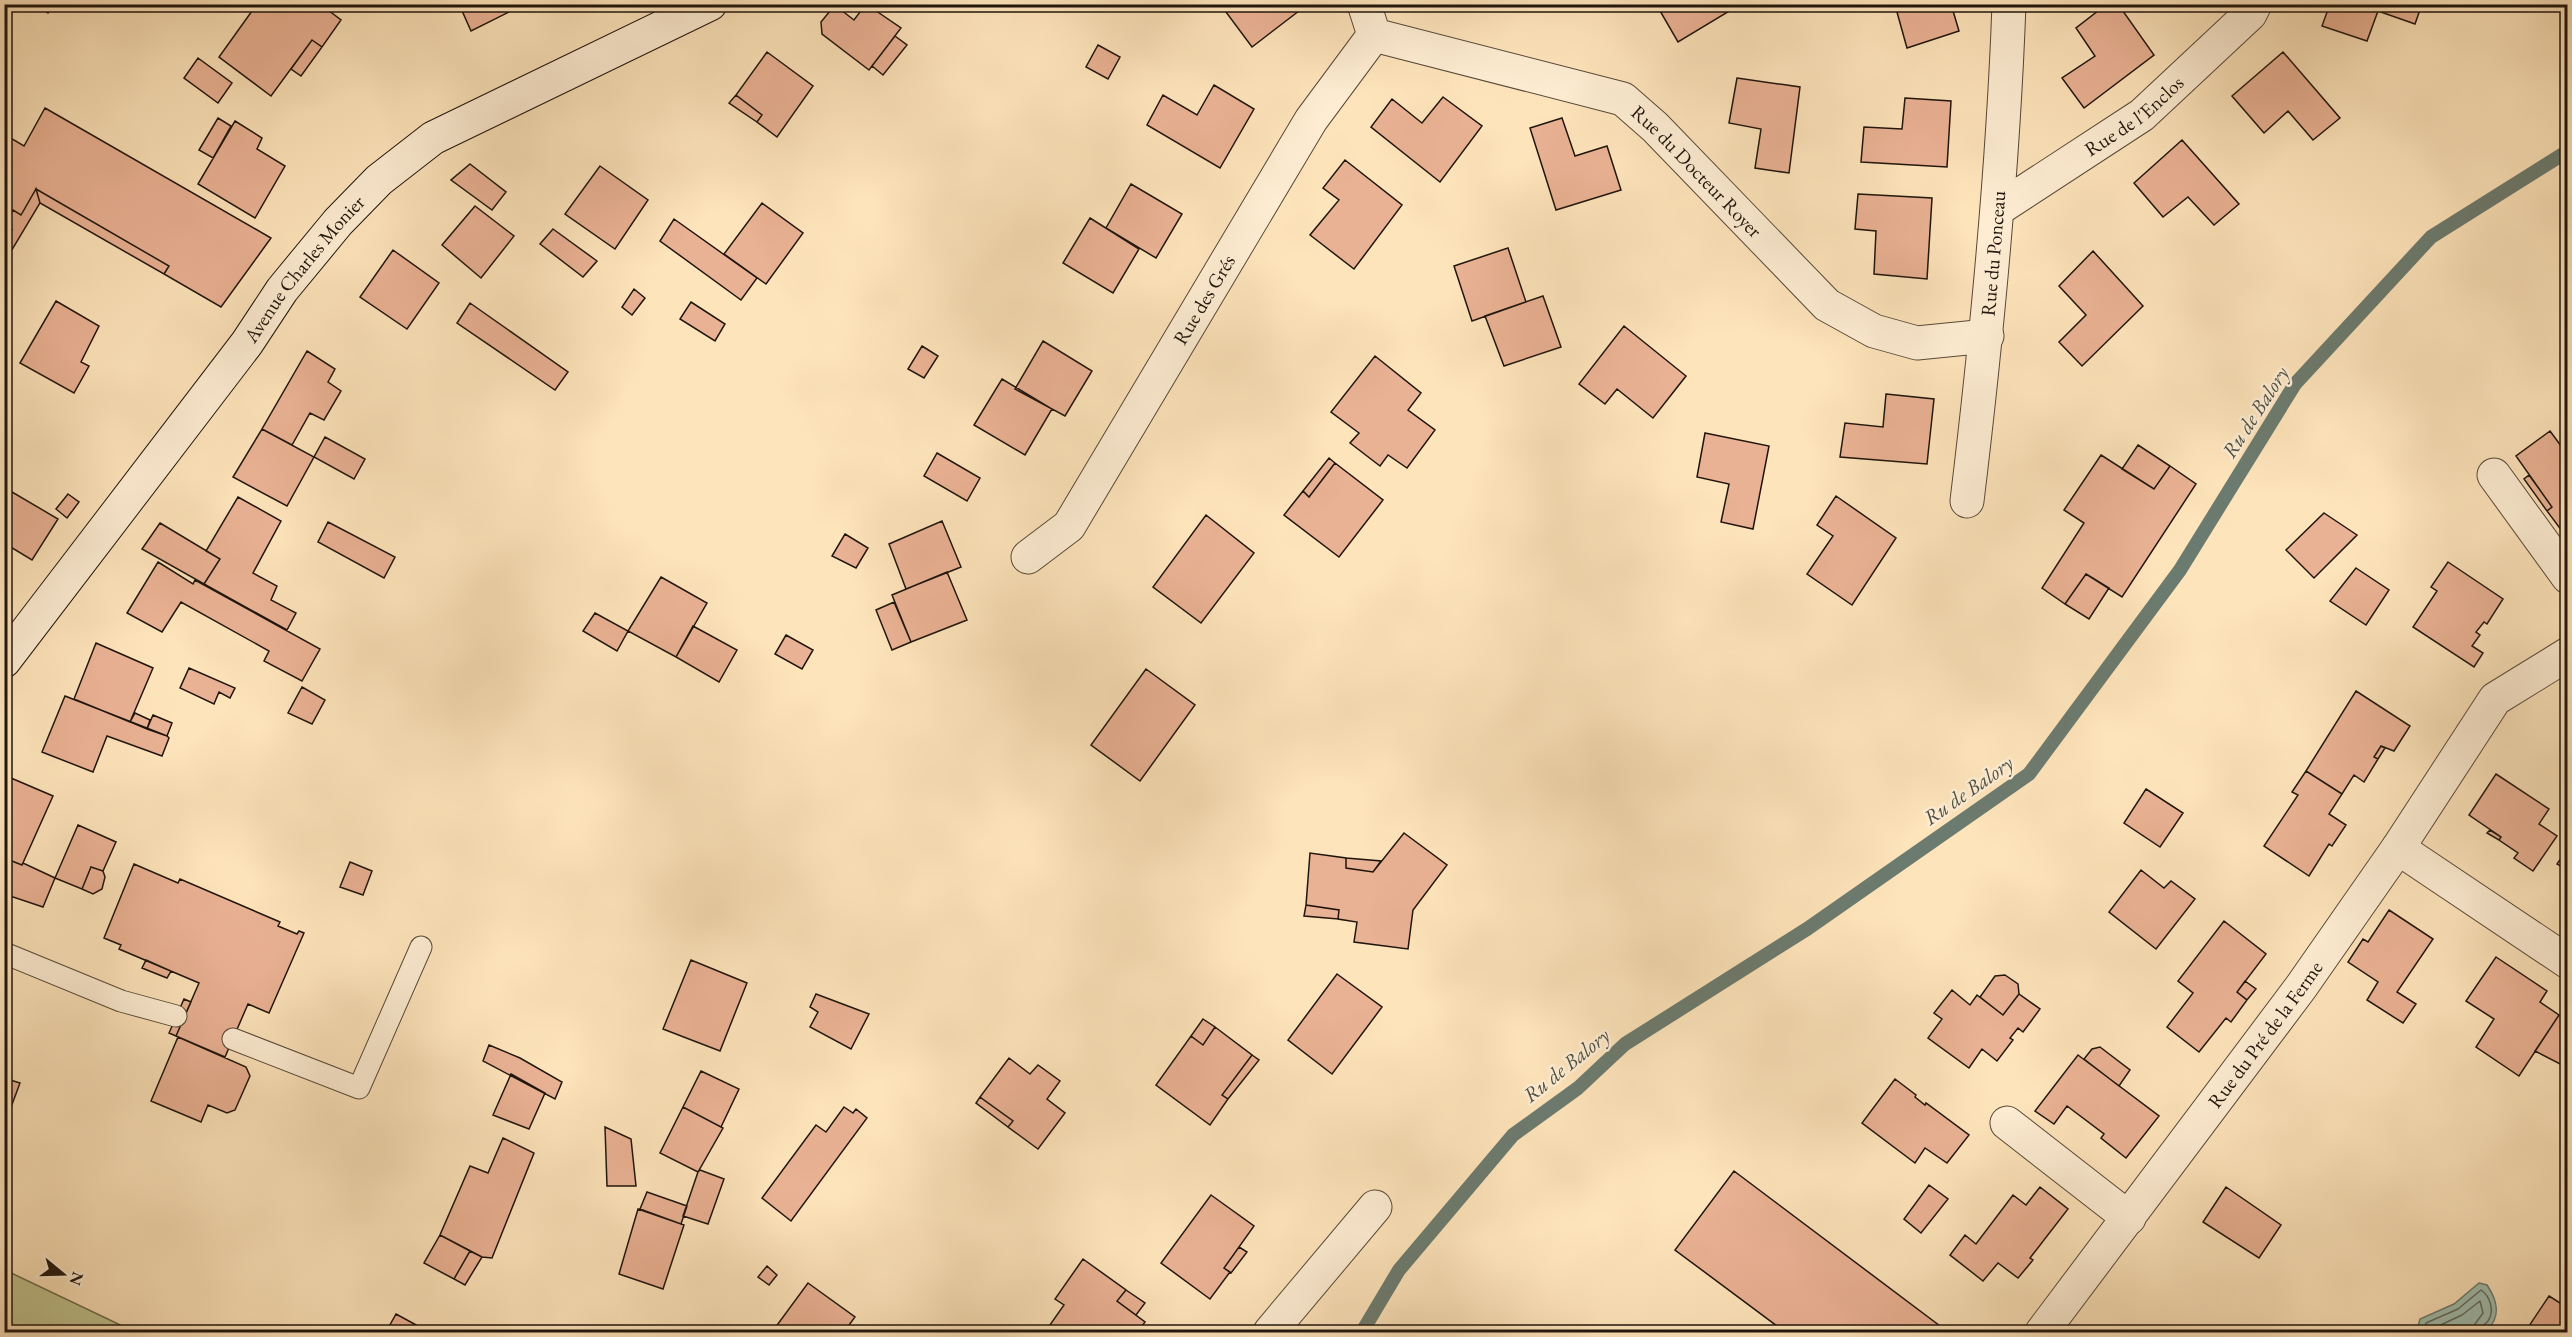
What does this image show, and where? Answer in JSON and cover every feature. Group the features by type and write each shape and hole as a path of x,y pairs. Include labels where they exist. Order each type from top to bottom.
{"street":[{"name":"Avenue Charles Monier","path":"4,661 247,343 282,290 338,222 379,180 433,138 710,4"},
{"name":"Rue du Ponceau","path":"1966,501 1987,336 1998,209 2005,117 2009,4"},
{"name":"Rue de l'Enclos","path":"1998,209 2142,116 2250,14 2254,4"},
{"name":"Rue du Docteur Royer","path":"1369,20 1623,99 1655,127 1827,305 1874,331 1917,343 1987,336"},
{"name":"Rue des Grés","path":"1028,557 1069,525 1369,20"},
{"path":"2494,474 2568,577"},
{"name":"Rue du Pré de la Ferme","path":"2042,1332 2301,987 2398,848 2495,699 2568,654"},
{"path":"2398,848 2568,962"},
{"path":"2007,1123 2129,1218"},
{"path":"1270,1332 1375,1207"}],"lane":[{"path":"233,1039 359,1088 422,947"},
{"path":"4,953 121,1001 176,1016"}],"green space":[{"path":"5,1270 135,1332 5,1332"}],"water":[{"path":"2479,1283 2487,1285 2494,1297 2496,1309 2494,1321 2486,1331 2423,1332 2417,1330 2420,1319 2454,1304"}],"building":[{"path":"33,4 53,4 48,13"},
{"path":"257,4 320,4 341,20 322,47 312,40 271,96 219,57"},
{"path":"459,4 525,4 471,31"},
{"path":"866,4 901,28 869,70 822,34 821,22 830,11 841,10 854,20"},
{"path":"1220,4 1308,4 1252,47"},
{"path":"1656,4 1741,4 1678,42"},
{"path":"1874,4 1951,4 1959,31 1907,48 1895,5 1876,10"},
{"path":"2107,4 2118,4 2154,55 2084,108 2062,78 2095,56 2076,28"},
{"path":"2330,4 2422,4 2415,24 2378,11 2367,41 2322,26"},
{"path":"895,36 907,45 883,75 872,66"},
{"path":"312,40 322,47 301,76 291,69"},
{"path":"1098,45 1120,57 1108,79 1086,67"},
{"path":"767,52 813,86 777,137 757,122 762,115 736,95"},
{"path":"2283,52 2340,118 2313,140 2288,111 2264,133 2232,96"},
{"path":"198,58 232,83 218,103 184,78"},
{"path":"1737,78 1800,87 1789,173 1755,168 1761,129 1729,123"},
{"path":"1214,85 1254,109 1220,168 1147,125 1163,95 1197,115"},
{"path":"736,95 762,115 757,122 729,103"},
{"path":"1443,97 1482,126 1440,182 1371,127 1392,99 1422,123"},
{"path":"1905,98 1951,101 1947,167 1861,162 1864,127 1902,129"},
{"path":"45,108 271,238 221,307 164,274 169,266 36,189 21,215 13,210 4,225 4,134 24,146"},
{"path":"218,118 231,126 213,158 199,150"},
{"path":"1562,118 1575,156 1607,146 1621,190 1556,210 1530,128"},
{"path":"235,121 262,138 257,149 285,166 255,218 198,184"},
{"path":"2182,140 2239,204 2214,225 2188,197 2163,217 2134,183"},
{"path":"1345,160 1402,205 1354,269 1310,235 1339,200 1323,188"},
{"path":"470,164 506,192 492,210 451,180"},
{"path":"600,166 648,200 615,249 565,214"},
{"path":"1131,184 1182,214 1156,258 1106,228"},
{"path":"36,189 40,203 4,263 4,243 12,230 4,225 13,210 21,215"},
{"path":"36,189 169,266 164,274 40,203"},
{"path":"1858,194 1932,198 1927,279 1874,274 1876,231 1855,229"},
{"path":"762,203 803,233 766,284 724,254"},
{"path":"475,206 514,236 481,278 442,245"},
{"path":"1090,218 1139,249 1113,293 1063,263"},
{"path":"674,219 757,278 741,300 660,241"},
{"path":"4,227 12,230 4,243"},
{"path":"553,229 597,261 583,277 540,244"},
{"path":"1508,248 1526,302 1472,321 1454,266"},
{"path":"393,250 439,283 407,329 360,297"},
{"path":"2093,251 2143,306 2082,366 2059,342 2086,315 2059,286"},
{"path":"634,289 645,298 632,315 622,307"},
{"path":"1543,296 1561,347 1504,366 1485,316"},
{"path":"56,301 99,326 81,362 89,366 74,393 20,363"},
{"path":"691,302 725,324 715,341 680,319"},
{"path":"470,303 568,372 555,390 457,323"},
{"path":"1624,326 1686,376 1653,418 1617,389 1605,404 1579,384"},
{"path":"1043,341 1092,371 1065,416 1015,389"},
{"path":"922,346 938,356 924,378 908,369"},
{"path":"307,351 335,369 328,382 341,391 324,420 310,413 292,445 262,429"},
{"path":"1375,356 1421,393 1408,410 1435,430 1407,468 1388,455 1380,466 1350,443 1359,433 1331,412"},
{"path":"1002,379 1052,409 1025,455 974,425"},
{"path":"1886,394 1934,399 1927,464 1840,457 1845,423 1883,427"},
{"path":"262,429 314,457 287,506 233,477"},
{"path":"2550,431 2564,450 2568,448 2568,539 2547,511 2552,507 2516,456"},
{"path":"1705,433 1769,446 1753,529 1721,522 1729,484 1697,477"},
{"path":"325,437 365,459 354,479 314,457"},
{"path":"2138,445 2170,466 2154,489 2122,469"},
{"path":"937,453 980,478 967,501 924,476"},
{"path":"2101,455 2154,489 2170,466 2196,484 2122,597 2086,574 2065,604 2042,588 2084,523 2064,510"},
{"path":"1329,458 1335,463 1309,497 1303,491"},
{"path":"1335,463 1383,500 1339,557 1284,515 1303,491 1309,497"},
{"path":"2529,475 2552,507 2547,511 2524,479"},
{"path":"12,492 58,519 32,560 4,543 4,499 7,500"},
{"path":"68,494 79,502 67,518 56,509"},
{"path":"1836,496 1896,538 1852,605 1807,574 1833,536 1817,525"},
{"path":"238,497 281,521 253,573 277,586 271,600 296,613 287,630 204,584 220,559 206,551"},
{"path":"2324,513 2357,535 2314,578 2286,550"},
{"path":"1206,515 1254,553 1201,623 1153,587"},
{"path":"942,521 961,567 906,589 889,544"},
{"path":"328,522 395,557 384,578 318,542"},
{"path":"160,523 220,559 204,584 142,549"},
{"path":"845,534 868,548 856,568 832,556"},
{"path":"158,562 193,584 195,580 320,649 302,681 264,661 269,651 181,602 162,632 127,613"},
{"path":"2448,562 2503,599 2487,624 2484,622 2476,632 2480,635 2472,646 2483,653 2474,667 2413,627 2437,591 2431,587"},
{"path":"2356,568 2389,590 2366,625 2330,601"},
{"path":"947,572 967,620 911,642 892,595"},
{"path":"2086,574 2109,588 2089,619 2065,604"},
{"path":"661,577 707,603 676,657 628,631"},
{"path":"894,602 911,642 892,650 876,610"},
{"path":"595,613 628,631 617,651 583,631"},
{"path":"693,626 737,650 719,682 676,657"},
{"path":"786,635 813,650 802,669 775,654"},
{"path":"96,643 153,668 130,722 74,699"},
{"path":"189,668 235,688 230,698 219,692 214,704 180,688"},
{"path":"1146,669 1195,705 1140,781 1091,745"},
{"path":"302,687 325,700 312,724 288,713"},
{"path":"2356,691 2410,726 2394,751 2381,746 2374,757 2378,759 2364,782 2354,775 2342,794 2306,771"},
{"path":"65,696 167,736 169,738 162,756 107,736 93,772 42,752"},
{"path":"135,713 150,720 147,729 130,722"},
{"path":"153,715 172,723 167,736 147,729"},
{"path":"2381,746 2385,748 2378,759 2374,757"},
{"path":"2306,771 2342,794 2329,814 2346,825 2332,846 2329,844 2309,876 2264,846 2298,795 2292,792"},
{"path":"2496,774 2549,809 2539,824 2557,836 2533,871 2514,858 2518,853 2499,840 2501,837 2469,815"},
{"path":"4,775 53,796 22,865 4,858"},
{"path":"2146,789 2183,813 2160,847 2124,823"},
{"path":"78,825 116,842 103,871 91,867 82,889 55,878"},
{"path":"2490,830 2501,837 2499,840 2487,833"},
{"path":"1404,833 1447,865 1413,910 1408,949 1354,942 1357,922 1338,919 1339,910 1306,905 1310,853 1346,858 1346,868 1373,872"},
{"path":"2568,848 2568,870 2557,864"},
{"path":"4,858 22,865 23,863 55,878 43,907 4,894"},
{"path":"1346,858 1381,861 1373,872 1346,868"},
{"path":"350,862 372,871 363,895 340,887"},
{"path":"134,864 178,883 180,879 280,922 278,926 297,934 299,931 304,933 269,1013 248,1004 225,1057 176,1036 199,983 119,949 121,945 104,938"},
{"path":"91,867 103,871 105,877 102,889 93,894 82,889"},
{"path":"2141,870 2164,888 2171,881 2195,899 2156,949 2109,912"},
{"path":"1306,905 1339,910 1338,919 1304,916"},
{"path":"2389,910 2433,939 2397,992 2416,1004 2403,1023 2367,1000 2378,982 2348,962 2363,939 2368,942"},
{"path":"2224,921 2266,954 2237,992 2247,1000 2231,1022 2226,1018 2199,1052 2167,1027 2193,993 2178,981"},
{"path":"2496,957 2547,991 2540,1002 2559,1015 2519,1076 2476,1047 2494,1019 2466,1001"},
{"path":"146,960 171,971 167,978 142,968"},
{"path":"691,960 747,983 720,1051 663,1029"},
{"path":"1337,974 1382,1007 1332,1074 1288,1040"},
{"path":"2005,975 2018,984 2019,994 2003,1015 1980,997 1995,976"},
{"path":"2245,981 2256,989 2247,1000 2237,992"},
{"path":"1952,990 1970,1005 1977,995 2003,1015 2019,994 2040,1009 2023,1032 2018,1028 2010,1038 2013,1040 1997,1061 1982,1049 1969,1068 1928,1038 1942,1019 1934,1013"},
{"path":"816,994 869,1014 851,1049 810,1027 818,1012 810,1007"},
{"path":"184,999 191,1002 176,1036 169,1033"},
{"path":"2559,1015 2568,1021 2568,1068 2535,1051"},
{"path":"1203,1019 1215,1027 1203,1045 1191,1036"},
{"path":"1215,1027 1252,1055 1222,1095 1228,1099 1210,1125 1156,1085 1191,1036 1203,1045"},
{"path":"178,1037 246,1067 250,1076 235,1110 227,1113 208,1105 201,1122 151,1101"},
{"path":"489,1045 520,1058 562,1082 555,1099 483,1061"},
{"path":"2100,1047 2130,1070 2119,1086 2084,1059 2092,1049"},
{"path":"1252,1055 1259,1060 1228,1099 1222,1095"},
{"path":"2078,1055 2159,1116 2126,1158 2101,1138 2104,1134 2067,1106 2054,1124 2035,1111"},
{"path":"1009,1058 1030,1074 1038,1065 1060,1081 1047,1099 1065,1113 1038,1149 1008,1127 1013,1121 980,1097"},
{"path":"701,1071 739,1089 721,1127 683,1107"},
{"path":"511,1074 545,1093 529,1129 493,1115"},
{"path":"4,1078 20,1083 4,1126"},
{"path":"1895,1079 1925,1105 1926,1103 1969,1135 1947,1163 1925,1148 1915,1163 1862,1123"},
{"path":"980,1097 1013,1121 1008,1127 976,1103"},
{"path":"683,1107 723,1128 698,1172 660,1153"},
{"path":"844,1107 853,1113 856,1109 867,1118 791,1221 762,1198 816,1125 826,1132"},
{"path":"605,1127 631,1139 636,1186 607,1186"},
{"path":"503,1138 534,1153 492,1258 482,1257 440,1235 470,1166 488,1173"},
{"path":"700,1170 724,1179 708,1224 683,1216"},
{"path":"1734,1171 1948,1332 1785,1332 1675,1250"},
{"path":"1929,1185 1948,1199 1921,1233 1904,1219"},
{"path":"2040,1187 2068,1209 2030,1258 2033,1260 2018,1278 1998,1263 1983,1281 1950,1255 1965,1235 1976,1244 2013,1195 2026,1205"},
{"path":"2226,1187 2281,1225 2259,1258 2203,1222"},
{"path":"647,1192 687,1206 681,1224 640,1209"},
{"path":"1211,1195 1254,1226 1224,1268 1230,1272 1210,1299 1161,1263"},
{"path":"638,1209 684,1225 663,1289 619,1274"},
{"path":"440,1235 470,1251 454,1279 424,1263"},
{"path":"1239,1247 1247,1252 1231,1273 1224,1268"},
{"path":"470,1251 482,1257 465,1285 454,1279"},
{"path":"1083,1259 1126,1290 1117,1301 1145,1322 1138,1332 1045,1332 1064,1305 1055,1299"},
{"path":"767,1266 777,1275 769,1285 758,1277"},
{"path":"808,1283 855,1317 844,1332 772,1332"},
{"path":"1126,1290 1145,1303 1136,1315 1117,1301"},
{"path":"2549,1296 2568,1308 2568,1332 2525,1332"},
{"path":"396,1314 429,1332 386,1332"}],"waterway":[{"name":"Ru de Balory","path":"1362,1332 1399,1270 1513,1135 1578,1088 1625,1044 1807,929 2029,774 2180,570 2295,384 2431,237 2568,151"}]}
